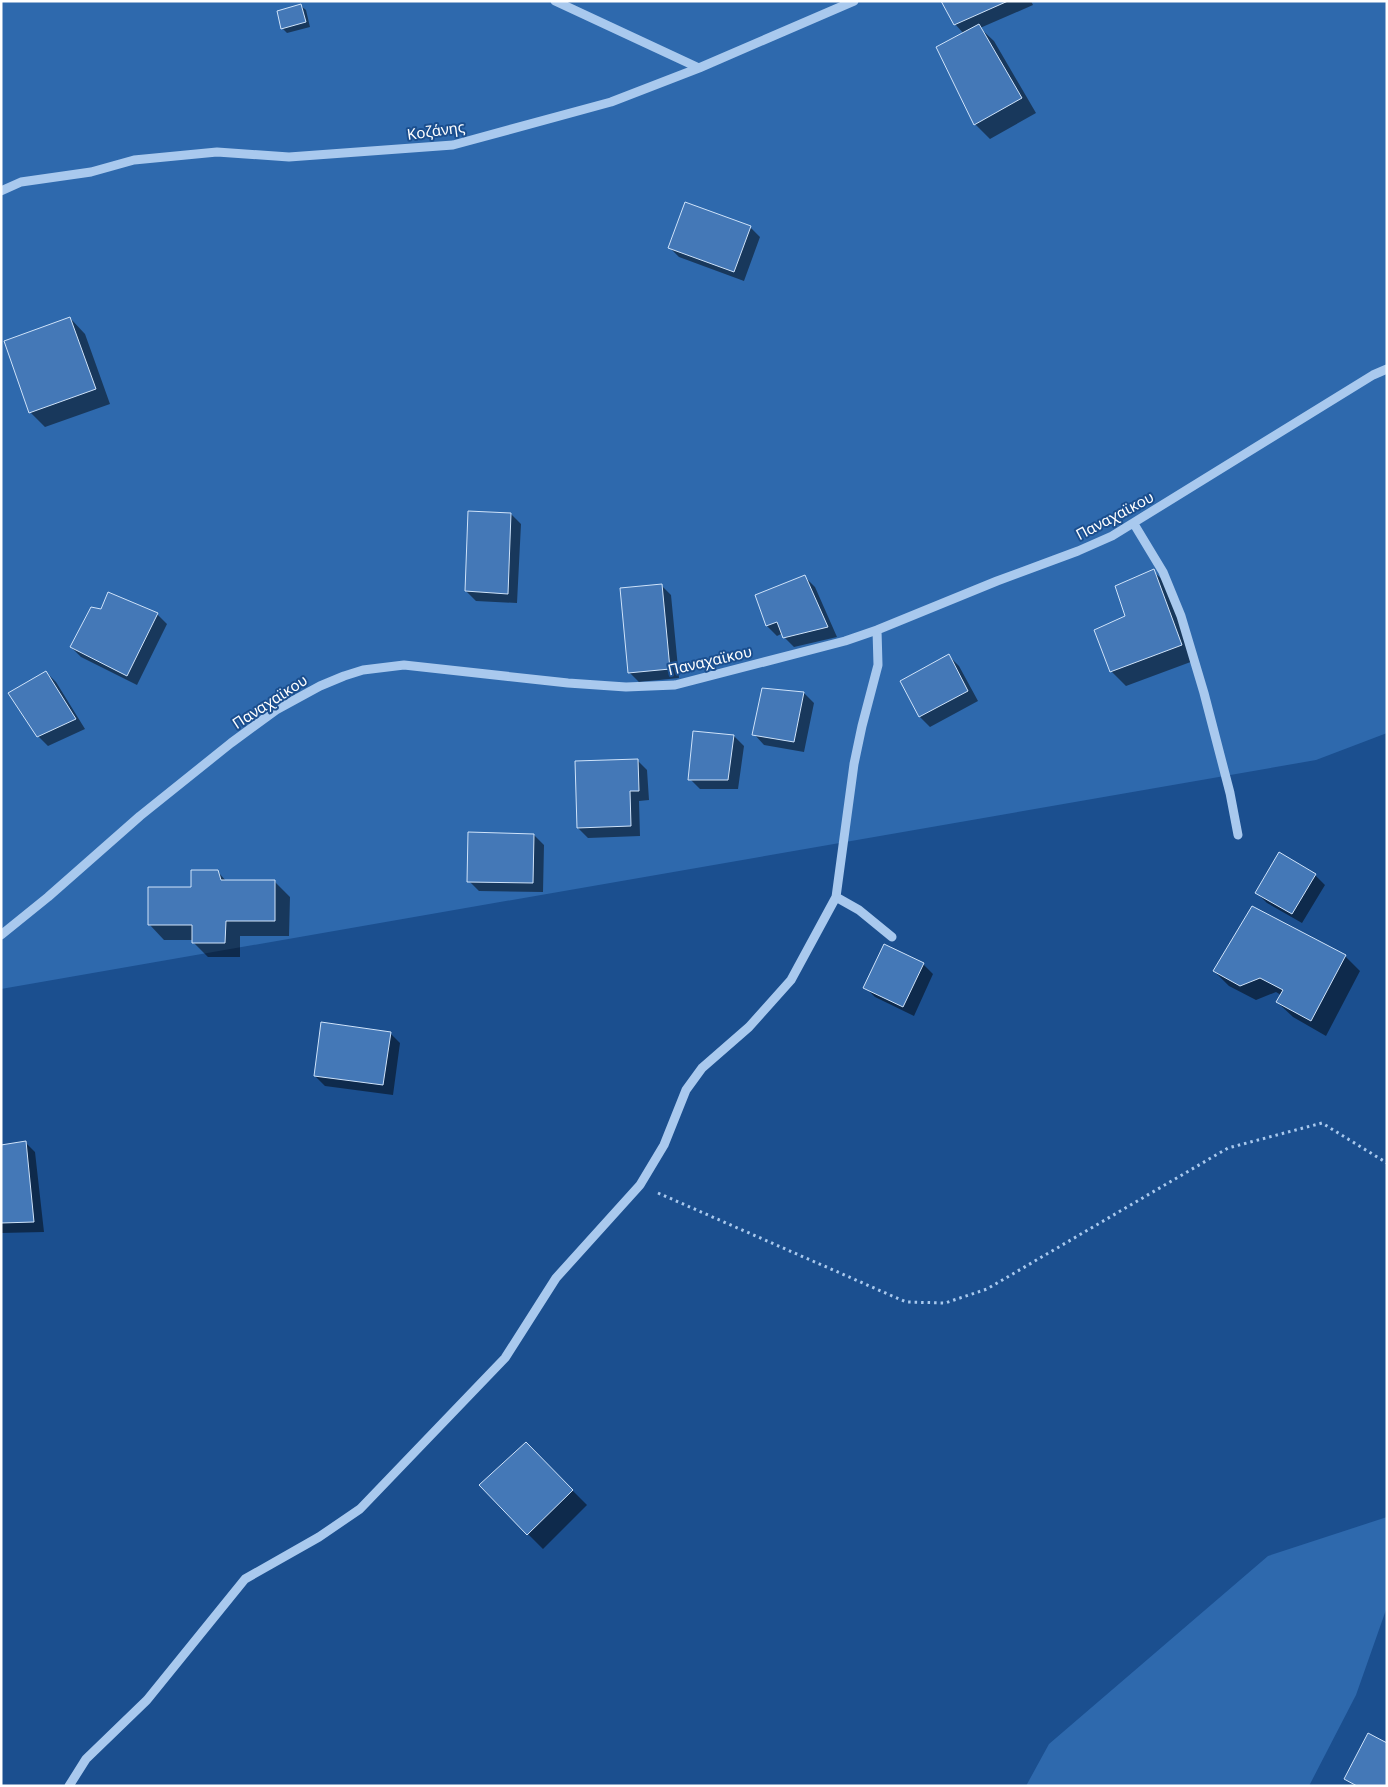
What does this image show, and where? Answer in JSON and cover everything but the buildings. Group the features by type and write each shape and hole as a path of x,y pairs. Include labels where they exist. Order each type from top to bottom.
{"street":[{"path":"555,1 699,68"},
{"name":"Κοζάνης","path":"1,191 21,182 91,172 134,160 217,152 289,157 453,145 610,102 699,68 854,1"},
{"name":"Παναχαϊκου","path":"1,936 140,816 231,743 283,706 320,686 344,676 363,670 404,665 577,684 626,687 675,685 845,641 1106,540 1365,380 1387,369"},
{"path":"1134,524 1163,572 1181,616 1204,693 1230,793 1238,835"},
{"path":"69,1786 86,1759 146,1700 245,1579 319,1537 360,1509 505,1358 556,1278 640,1185 664,1145 686,1090 702,1068 750,1027 791,980 836,897 854,764 878,665 877,630"},
{"path":"836,897 858,910 892,937"}],"path":[{"path":"640,1185 906,1302 945,1303 987,1289 1228,1148 1322,1123 1387,1163"}],"shaded area":[{"path":"1,1 1387,1 1387,733 1316,760 1,989"},
{"path":"1387,1517 1387,1607 1356,1695 1309,1786 1026,1786 1049,1744 1268,1556"}]}
